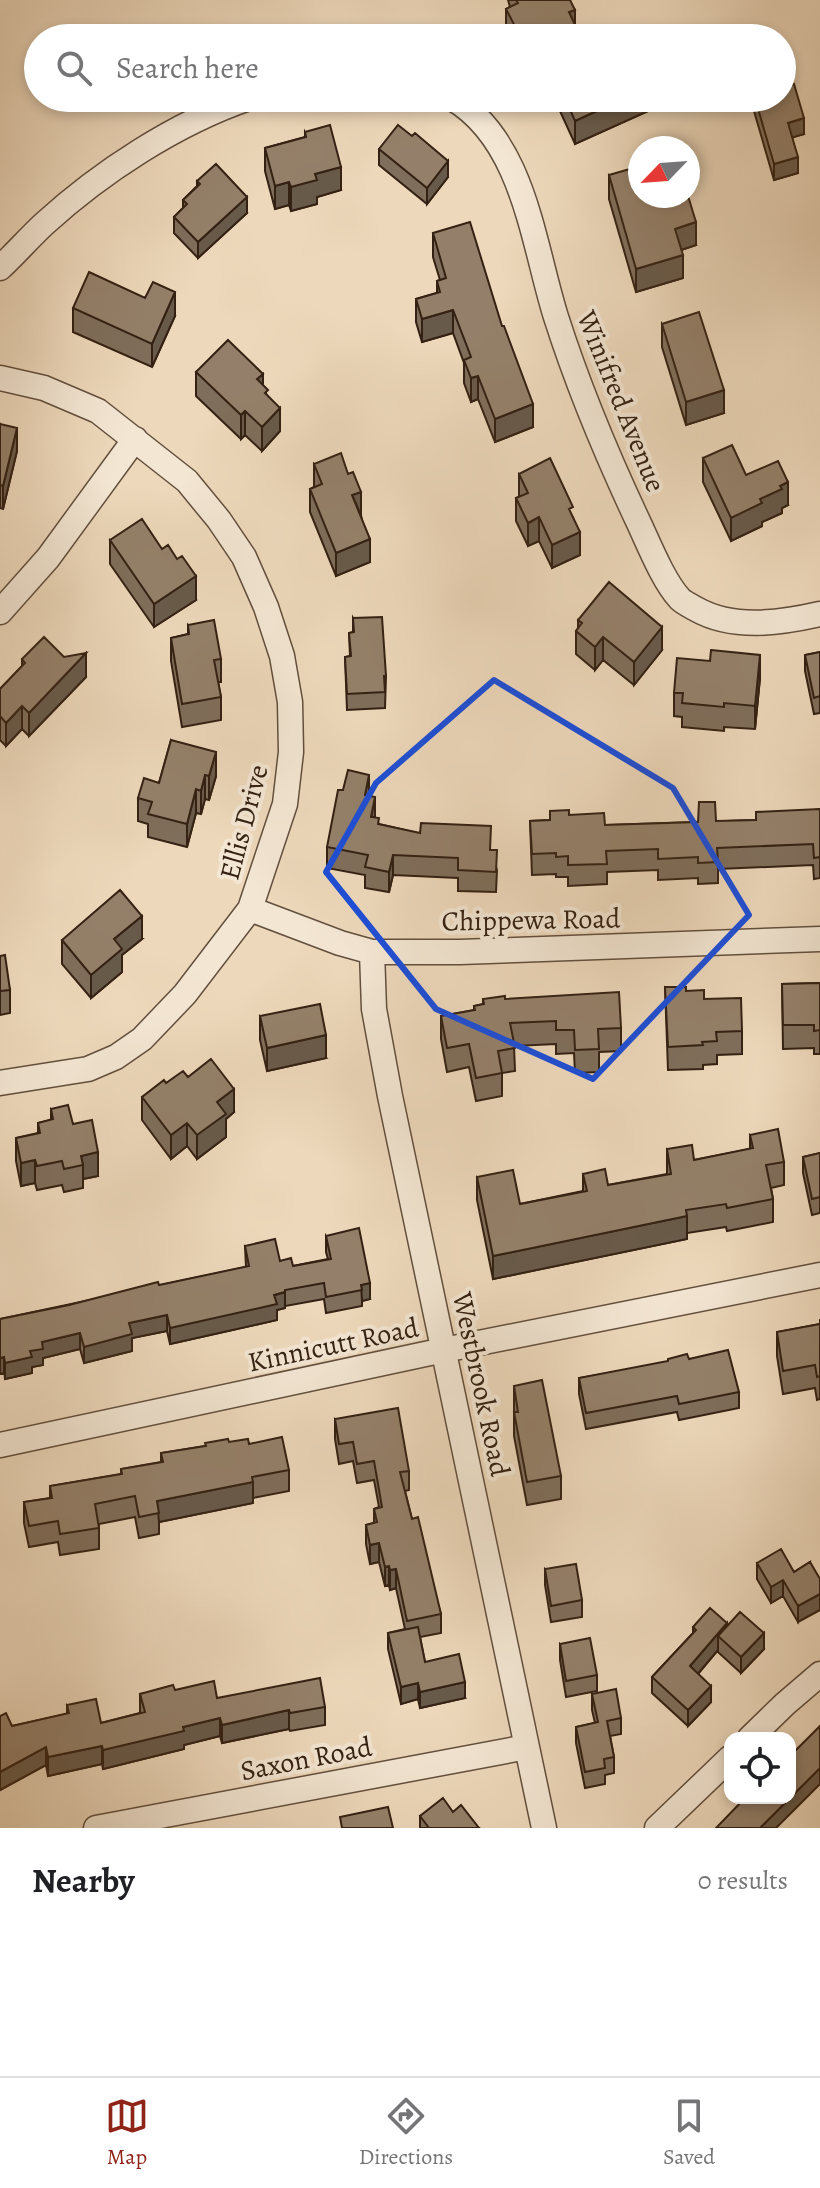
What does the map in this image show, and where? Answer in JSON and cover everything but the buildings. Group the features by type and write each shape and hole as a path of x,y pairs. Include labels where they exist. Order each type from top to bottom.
{"street":[{"path":"0,268 45,223 105,175 171,133 214,112"},
{"name":"Winifred Avenue","path":"470,112 487,126 509,162 556,316 598,435 658,566 681,600 703,613 724,620 760,623 820,614"},
{"name":"Ellis Drive","path":"0,378 44,388 98,411 187,481 219,520 244,557 266,607 282,656 290,702 291,752 285,804 250,909 185,994 142,1039 116,1057 88,1069 0,1083"},
{"path":"0,612 48,558 135,439"},
{"name":"Chippewa Road","path":"250,909 372,952 820,939"},
{"name":"Westbrook Road","path":"372,952 374,1009 390,1096 544,1828"},
{"name":"Kinnicutt Road","path":"0,1445 444,1350 820,1275"},
{"path":"756,1732 820,1674"},
{"name":"Saxon Road","path":"96,1828 527,1747"},
{"path":"657,1828 724,1764"}],"highlighted area":[{"path":"494,680 673,788 749,915 593,1079 436,1009 326,872 376,783"}]}
